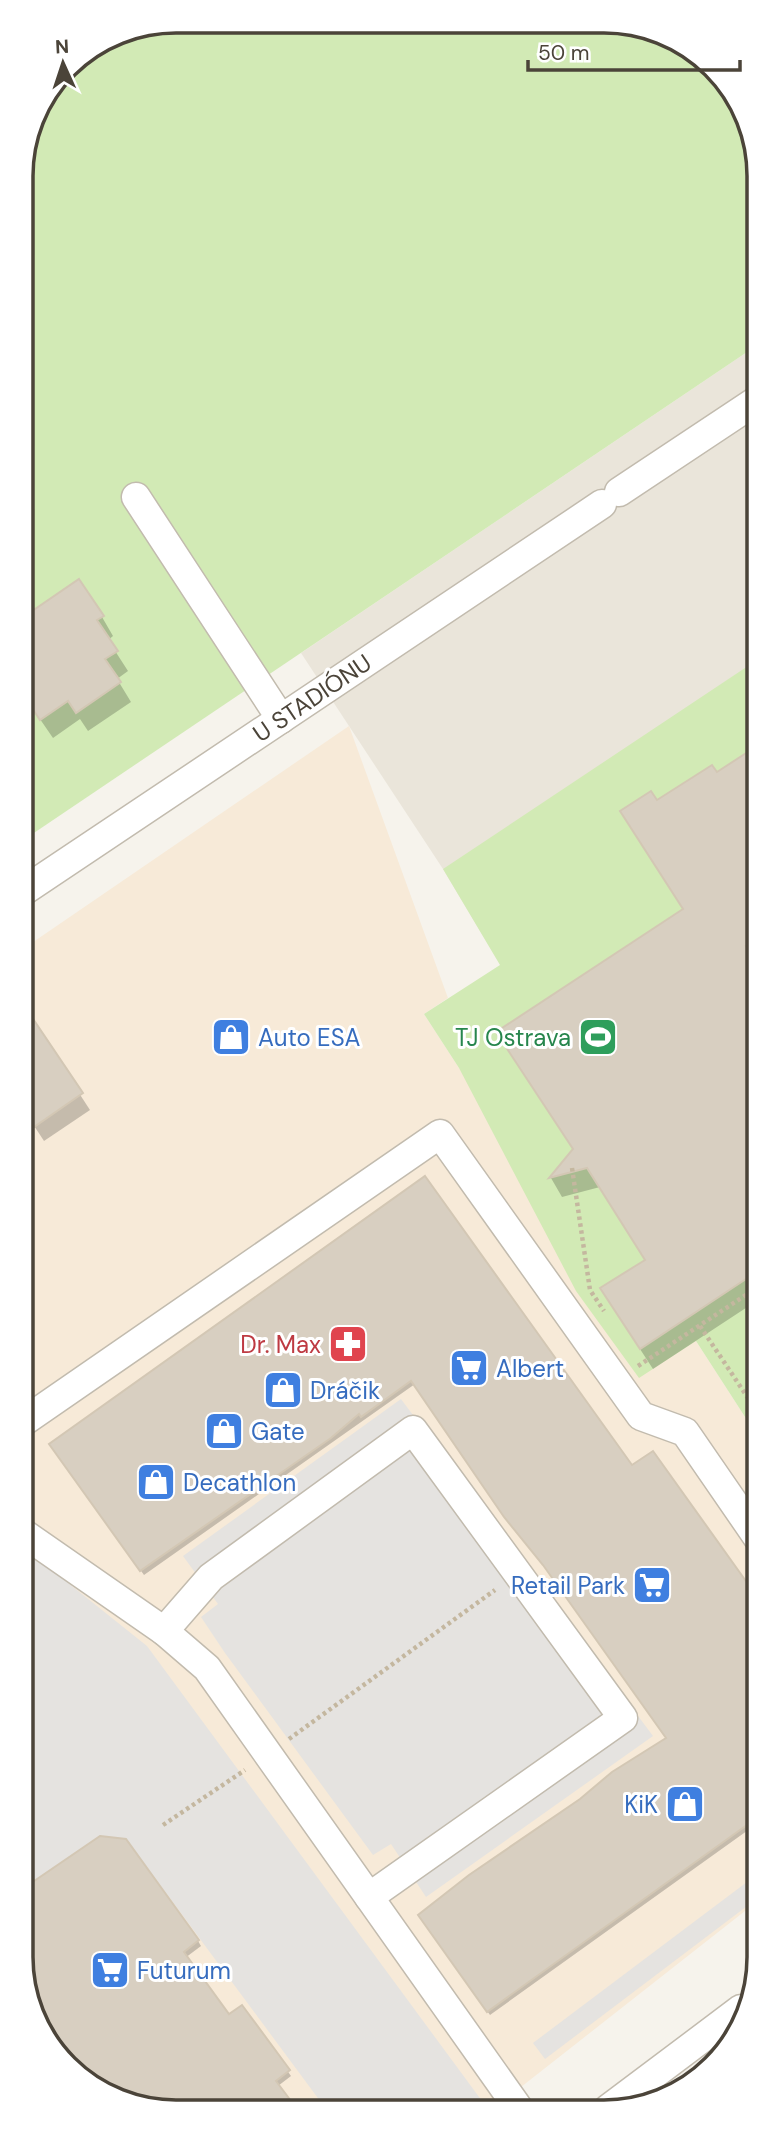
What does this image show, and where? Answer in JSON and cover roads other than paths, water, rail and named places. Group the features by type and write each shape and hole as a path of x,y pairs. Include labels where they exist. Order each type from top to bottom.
{"street":[{"name":"U STADIÓNU","path":"34,884 747,407"},
{"path":"136,497 281,719"},
{"path":"33,1415 440,1134 641,1416 685,1432 746,1521"},
{"path":"164,1631 211,1577 413,1430 623,1718 369,1897"},
{"path":"33,1540 164,1631 207,1668 513,2100"},
{"path":"623,2098 735,2013"}],"place":[{"name":"Auto ESA","path":"231,1037"},
{"name":"TJ Ostrava","path":"598,1037"},
{"name":"Dr. Max","path":"348,1344"},
{"name":"Albert","path":"469,1368"},
{"name":"Dráčik","path":"283,1390"},
{"name":"Gate","path":"224,1431"},
{"name":"Decathlon","path":"156,1482"},
{"name":"Retail Park","path":"652,1585"},
{"name":"KiK","path":"685,1804"},
{"name":"Futurum","path":"110,1970"}]}
